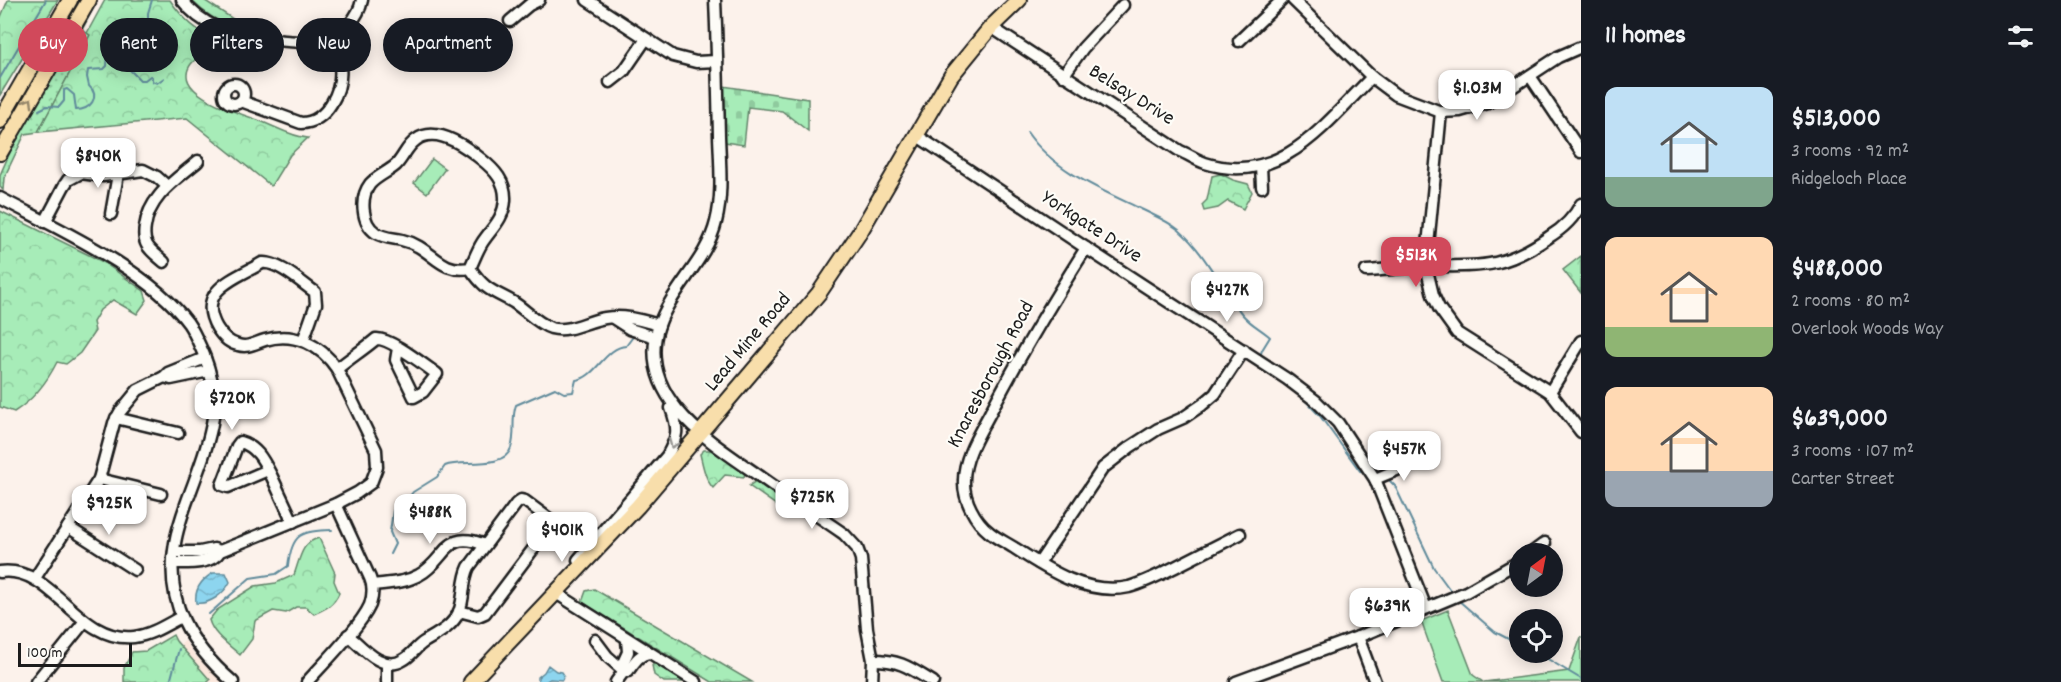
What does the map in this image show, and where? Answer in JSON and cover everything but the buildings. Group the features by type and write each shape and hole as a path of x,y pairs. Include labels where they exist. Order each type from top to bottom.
{"main road":[{"path":"0,121 70,0"},
{"path":"0,153 89,0"},
{"name":"Lead Mine Road","path":"471,682 638,506 819,293 860,231 951,76 991,27 1018,0"}],"street":[{"path":"182,0 203,20 219,29 231,33 296,40"},
{"path":"354,18 362,0"},
{"path":"513,18 528,5 539,0"},
{"path":"587,0 673,56 696,62 717,61"},
{"path":"538,611 574,564 667,456 676,440 677,426 655,365 653,352 655,337 672,297 711,238 717,219 720,173 716,0"},
{"path":"1239,41 1282,0"},
{"path":"1293,0 1372,77 1396,95 1441,112 1460,111 1488,103 1558,57 1581,47"},
{"path":"1063,76 1083,48 1123,5"},
{"name":"Belsay Drive","path":"991,27 1180,150 1205,163 1230,167 1261,166 1298,148 1372,77"},
{"path":"610,82 624,71 646,39"},
{"path":"241,101 301,123 307,123 320,116 332,102 339,82 340,72"},
{"path":"1530,76 1581,152"},
{"path":"1441,112 1426,267 1432,295 1438,308 1457,333 1550,392 1581,432"},
{"name":"Yorkgate Drive","path":"916,135 1244,350 1316,401 1338,423 1376,478 1426,608"},
{"path":"421,137 442,137 462,146 489,165 502,181 505,201 500,220 481,244 470,268 454,270 446,267 419,245 382,236 373,231 367,223 363,205 369,185 396,165 413,142 421,137"},
{"path":"164,262 148,247 144,231 146,222 153,202 167,186 198,161"},
{"path":"1261,166 1262,187"},
{"path":"45,222 63,186 81,173 103,176 143,170 157,177 167,186"},
{"path":"111,214 118,174"},
{"path":"0,198 99,251 151,286 188,323 205,358 214,396 212,429 181,522 172,573 181,618 198,648 233,682"},
{"path":"1366,271 1470,267 1504,261 1532,249 1560,230 1578,211 1581,204"},
{"name":"Knaresborough Road","path":"1086,248 1000,393 973,445 963,480 966,498 973,513 988,531 1039,564 1064,577 1089,586 1110,589 1129,587 1153,578 1240,534"},
{"path":"174,557 200,557 214,549 220,551 336,504 357,494 371,483 375,476 378,458 376,450 337,369 322,351 303,340 284,337 264,340 250,346 231,344 224,338 212,319 210,308 212,298 222,286 262,263 269,262 276,265 315,292 316,304 303,340"},
{"path":"470,268 484,286 549,327 568,329 596,320 625,316 660,325"},
{"path":"613,318 630,329 655,337"},
{"path":"337,369 348,359 358,355 375,339 385,340 398,348 437,374 423,392 414,397 396,360 398,348"},
{"path":"1550,392 1581,342"},
{"path":"1039,564 1103,468 1158,429 1183,418 1202,405 1215,394 1244,350"},
{"path":"35,578 99,479 116,418 126,402 138,390 168,373 205,358"},
{"path":"164,377 171,379 209,371"},
{"path":"664,388 681,416 710,442 844,534 857,548 861,559 867,629 873,660 872,682"},
{"path":"116,418 178,433"},
{"path":"268,470 228,487 222,484 240,442 254,448 268,470 293,522"},
{"path":"1376,478 1421,460"},
{"path":"99,479 161,494"},
{"path":"348,635 374,657 387,664 402,661 421,644 446,628 459,611 465,574 516,504 521,500 525,501 552,521 485,613 478,616 459,611"},
{"path":"308,682 366,612 373,585 336,504"},
{"path":"68,527 135,570"},
{"path":"373,585 397,583 418,576 428,570 453,543 474,540 485,545"},
{"path":"1236,682 1358,637 1466,592 1509,567"},
{"path":"0,572 16,572 35,578 85,621 114,636 136,636 157,630 181,618"},
{"path":"556,593 696,682"},
{"path":"36,682 85,621"},
{"path":"1358,637 1375,682"},
{"path":"595,640 607,656 624,671"},
{"path":"624,671 622,665 628,652 627,640"},
{"path":"616,682 624,671 628,671 643,654 650,653"},
{"path":"873,660 904,664 933,682"},
{"path":"387,664 387,682"}],"shaded area":[{"path":"185,641 196,656 223,682 170,682 181,643"}],"green space":[{"path":"8,0 58,0 47,18 18,18 18,66 0,95 0,19"},
{"path":"76,0 84,0 73,18 65,18"},
{"path":"105,0 170,0 190,23 190,67 187,75 190,85 211,101 225,108 290,134 308,138 290,155 271,186 187,118 38,132 70,72 88,72 90,35 88,31"},
{"path":"191,0 204,0 231,18 214,18"},
{"path":"34,72 41,72 0,140 14,106"},
{"path":"55,72 70,72 38,132 25,134 4,178 3,190 0,187 0,175 15,141"},
{"path":"723,86 808,99 808,131 782,111 748,107 744,145 725,142"},
{"path":"432,159 445,169 427,193 414,183"},
{"path":"1221,174 1248,184 1252,192 1243,209 1228,201 1218,208 1204,211 1202,205 1207,200 1212,176"},
{"path":"0,211 103,262 144,291 147,300 137,314 113,300 100,310 93,322 95,331 80,353 66,364 57,362 39,390 14,412 0,407"},
{"path":"1581,256 1581,293 1563,270"},
{"path":"704,450 711,450 742,469 745,473 744,477 725,475 713,488 706,476 700,454"},
{"path":"756,481 794,508 796,514 793,517 749,486"},
{"path":"319,538 335,573 334,581 339,593 335,601 314,614 306,607 296,607 286,613 273,611 255,621 252,639 240,655 218,635 209,620 217,610 255,586 276,583 294,575 305,547"},
{"path":"594,589 752,682 712,682 582,602 586,591"},
{"path":"1448,610 1473,675 1483,682 1443,682 1421,621"},
{"path":"173,635 210,680 208,682 124,682 124,668 132,652 146,651"},
{"path":"1581,637 1581,682 1484,682 1569,671"},
{"path":"656,664 684,682 664,682 654,675 652,665"}],"water":[{"path":"213,573 226,573 230,582 216,598 196,603 199,585"},
{"path":"548,665 562,672 564,675 562,680 550,679 538,682 538,677"}],"waterway":[{"path":"0,78 46,0"},
{"path":"39,110 47,106 59,107 64,101 64,90 67,89 74,95 76,110 86,108 94,98 87,77 88,70 104,69 107,66 110,52 117,46 129,57 132,52 131,47 146,38 148,34 148,13 152,0"},
{"path":"132,72 140,80 145,80 150,76 152,81 157,83 164,78"},
{"path":"1027,132 1063,168 1160,218 1189,239 1242,314 1270,337 1260,357"},
{"path":"390,554 395,544 390,532 396,506 437,477 445,466 491,462 507,455 512,443 516,405 555,388 564,393 573,392 576,380 589,374 612,351 626,346 632,338"},
{"path":"1299,394 1320,416 1360,471 1367,472"},
{"path":"1386,477 1395,486 1434,568 1453,594"},
{"path":"209,614 250,578 276,574 288,566 292,547 300,536 313,531 332,530"},
{"path":"1458,600 1495,632 1509,639"},
{"path":"170,682 179,649"},
{"path":"1554,663 1581,679"}]}
